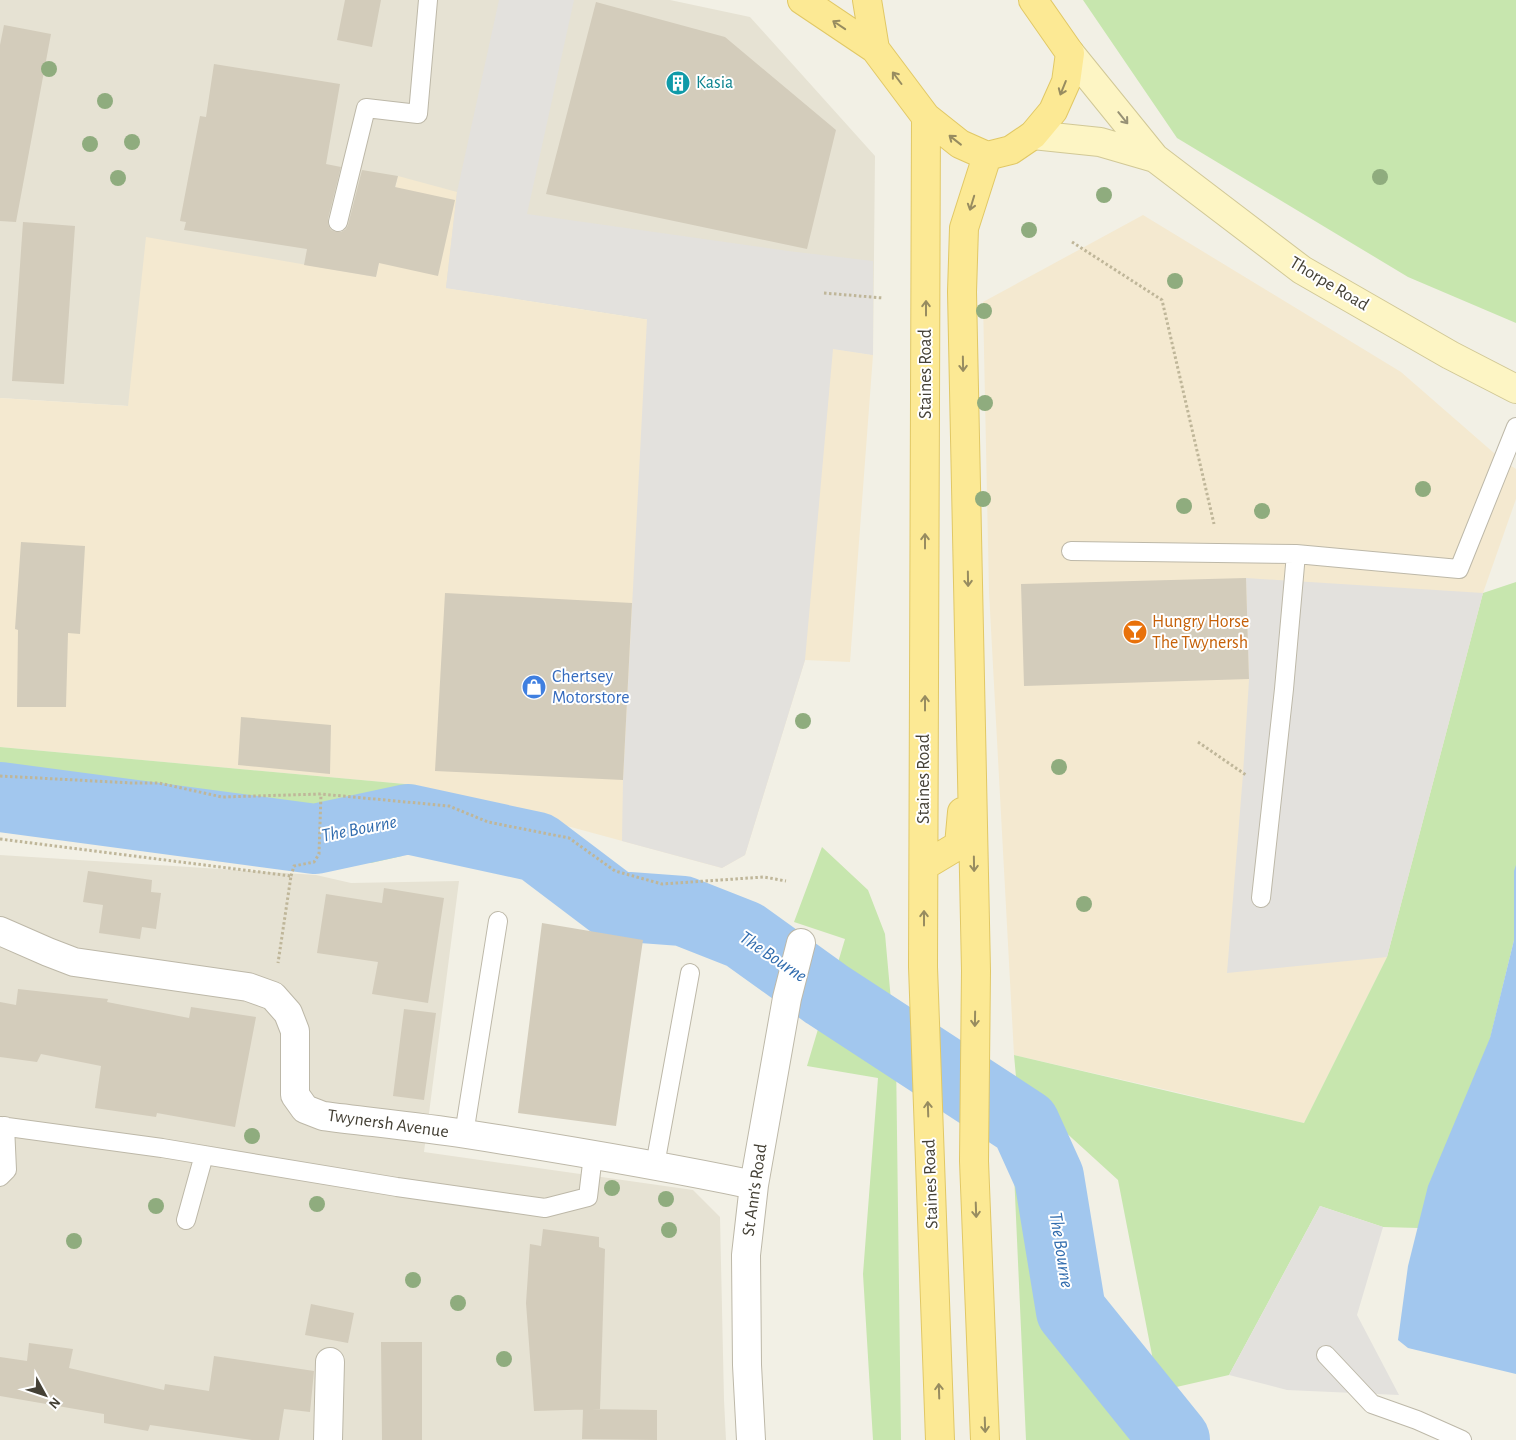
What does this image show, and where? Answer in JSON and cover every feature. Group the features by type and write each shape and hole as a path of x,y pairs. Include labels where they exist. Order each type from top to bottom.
{"main road":[{"path":"802,0 875,49 926,117 960,144 986,156 1011,150 1033,135 1053,111 1066,82 1070,53 1033,0"},
{"path":"866,0 875,49"},
{"name":"Thorpe Road","path":"1070,53 1155,158 1302,270 1450,355 1516,389"},
{"name":"Staines Road","path":"926,117 923,967 940,1440"},
{"name":"Thorpe Road","path":"1033,135 1100,142 1155,158"},
{"name":"Staines Road","path":"986,156 964,228 962,292 976,971 974,1161 986,1440"},
{"path":"924,866 959,844 971,726"}],"street":[{"path":"0,931 74,962 248,987 273,996"},
{"name":"St Ann's Road","path":"751,1440 746,1255 754,1185 787,998 801,943"},
{"name":"Twynersh Avenue","path":"273,996 288,1013 295,1031 295,1095 305,1109 323,1116 464,1134 655,1165 754,1185"},
{"path":"328,1440 330,1362"}],"lane":[{"path":"338,222 366,108 418,114 428,0"},
{"path":"1072,551 1296,554 1458,569 1516,427"},
{"path":"1261,898 1284,689 1296,554"},
{"path":"464,1134 498,921"},
{"path":"655,1165 690,973"},
{"path":"0,1177 7,1170 2,1126 545,1208 588,1197 593,1155"},
{"path":"186,1220 204,1155"},
{"path":"1326,1355 1372,1404 1418,1420 1462,1440"}],"path":[{"path":"1072,242 1162,300 1221,552"},
{"path":"824,293 883,298"},
{"path":"1198,742 1243,774 1273,790"},
{"path":"0,776 159,784 222,797 321,794 449,806 488,822 569,838 615,871 662,884 764,877 786,881"},
{"path":"273,996 294,866 314,862 319,854 321,794"},
{"path":"0,839 292,876"}],"shaded area":[{"path":"0,0 670,0 750,17 875,156 873,355 446,288 398,177 376,277 128,406 0,398"},
{"path":"499,0 574,0 527,214 788,251 873,261 873,355 833,349 805,660 745,855 722,868 622,841 623,780 647,319 446,288 457,192"},
{"path":"398,176 457,192 446,288 873,355 850,662 805,660 745,855 722,868 416,785 0,747 0,398 128,406 146,237 376,277"},
{"path":"1143,215 1401,372 1502,460 1516,469 1516,499 1483,593 1387,957 1304,1123 1014,1055 989,592 983,302"},
{"path":"1246,578 1483,593 1387,957 1227,973 1249,680"},
{"path":"0,855 316,875 351,883 459,881 424,1152 693,1190 720,1217 726,1440 0,1440"},
{"path":"1320,1206 1383,1227 1357,1315 1399,1395 1287,1390 1229,1375"}],"green space":[{"path":"1083,0 1516,0 1516,323 1408,277 1177,138"},
{"path":"1516,582 1516,926 1514,940 1490,1039 1418,1228 1383,1227 1320,1206 1229,1375 1159,1391 1118,1180 1017,1088 1014,1055 1304,1123 1387,957 1483,593"},
{"path":"0,747 416,785 402,856 371,863 0,828"},
{"path":"822,847 868,890 885,934 896,1056 901,1440 873,1440 863,1274 878,1078 807,1066 845,939 794,922"},
{"path":"1014,1173 1028,1214 1057,1343 1155,1440 1026,1440"}],"water":[{"path":"1516,865 1516,1374 1408,1348 1398,1340 1408,1266 1428,1186 1490,1038 1514,940 1514,871"}],"building":[{"path":"345,0 381,0 372,47 337,40"},
{"name":"Kasia","path":"596,2 725,37 836,130 807,249 546,194"},
{"path":"4,25 51,34 16,222 0,221 0,45"},
{"path":"214,64 340,84 326,164 341,167 328,225 331,230 336,232 346,229 362,170 398,176 395,187 455,200 438,276 379,263 376,277 304,265 307,249 184,230 186,222 180,221 200,116 206,117"},
{"path":"23,222 75,226 64,384 12,381"},
{"path":"21,542 85,546 80,634 68,633 66,707 17,707 18,630 15,629"},
{"name":"Hungry Horse The Twynersh","path":"1246,578 1249,679 1024,686 1021,584"},
{"name":"Chertsey Motorstore","path":"445,593 632,603 623,780 435,771"},
{"path":"241,717 331,725 330,774 238,765"},
{"path":"88,871 152,880 151,892 161,893 156,929 142,927 140,939 99,933 103,905 83,902"},
{"path":"384,888 444,898 428,1003 372,994 378,962 317,953 326,894 382,903"},
{"path":"542,923 643,940 616,1126 518,1113"},
{"path":"18,989 108,999 107,1002 189,1018 191,1007 256,1017 235,1127 157,1113 156,1117 95,1108 101,1066 41,1054 37,1062 0,1057 0,1002 16,1005"},
{"path":"404,1009 436,1013 424,1100 393,1096"},
{"path":"543,1229 599,1237 599,1247 605,1249 600,1409 534,1411 526,1303 530,1244 541,1246"},
{"path":"311,1304 354,1313 348,1343 305,1335"},
{"path":"381,1342 422,1342 422,1440 382,1440"},
{"path":"29,1343 73,1349 69,1368 164,1390 165,1384 209,1391 214,1356 314,1371 310,1412 284,1409 279,1440 252,1440 150,1425 148,1431 104,1423 104,1414 0,1396 0,1357 27,1361"},
{"path":"583,1409 657,1410 657,1440 582,1439"}],"waterway":[{"name":"The Bourne","path":"0,797 315,839 408,819 537,847 615,906 683,911 744,935 826,994 1025,1124 1049,1177 1071,1311 1175,1440"}],"place":[{"name":"Kasia","path":"678,83"},
{"name":"Hungry Horse The Twynersh","path":"1135,632"},
{"name":"Chertsey Motorstore","path":"534,687"}]}
